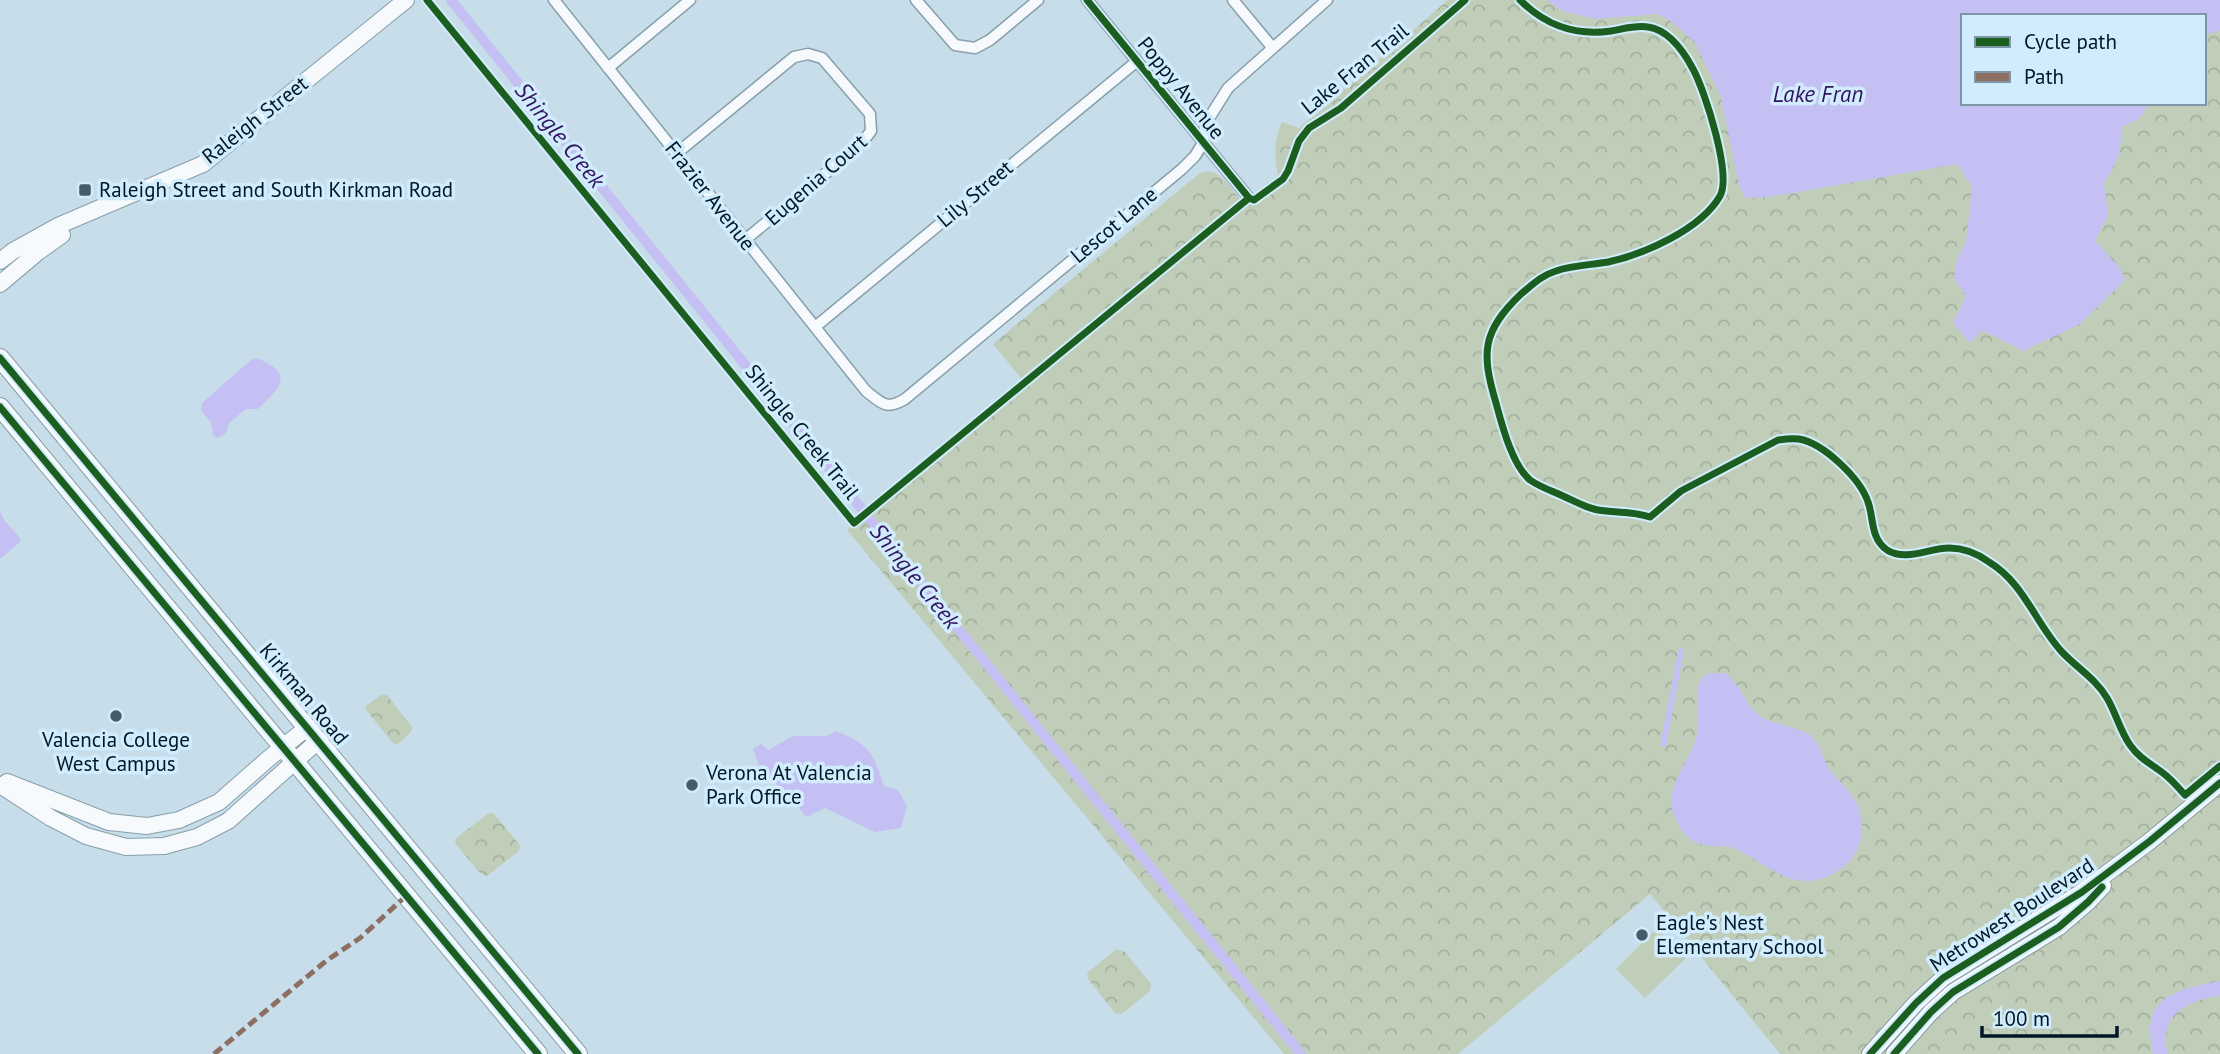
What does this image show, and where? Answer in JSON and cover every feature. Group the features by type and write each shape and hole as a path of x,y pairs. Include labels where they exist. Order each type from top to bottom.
{"main road":[{"name":"Kirkman Road","path":"0,358 578,1054"},
{"path":"0,407 538,1054"}],"street":[{"name":"Raleigh Street","path":"0,261 12,251 60,225 202,164 406,0"},
{"name":"Frazier Avenue","path":"554,0 866,391"},
{"path":"608,68 690,0"},
{"path":"916,0 955,45 975,48 990,40 1038,0"},
{"name":"Poppy Avenue","path":"1087,0 1250,198"},
{"path":"1233,0 1272,47"},
{"name":"Lescot Lane","path":"866,391 882,404 895,405 905,399 1182,169 1203,143 1206,123 1228,88 1327,0"},
{"name":"Eugenia Court","path":"677,153 794,57 808,54 822,58 870,114 871,131 861,144 745,240"},
{"name":"Lily Street","path":"815,327 1136,62"},
{"name":"Raleigh Street","path":"0,284 88,214"},
{"path":"0,780 109,822 147,826 179,820 219,802 313,733"},
{"path":"0,785 51,818 86,836 127,847 164,846 197,837 228,821 289,753"},
{"name":"Metrowest Boulevard","path":"1894,1054 1931,1012 1953,992 2028,937 2220,783"},
{"name":"Metrowest Boulevard","path":"1870,1054 1916,1003 1943,978 2028,937"}],"green space":[{"path":"1448,0 2220,0 2220,1054 1780,1054 1650,894 1458,1054 1284,1054 847,530 1025,383 993,344 1200,173 1207,171 1219,175 1243,203 1278,175 1275,148 1282,122 1299,128"},
{"path":"382,694 387,695 412,727 411,732 397,745 365,707"},
{"path":"489,813 494,814 520,845 519,851 487,876 479,872 455,843 456,838"},
{"path":"1657,928 1686,958 1645,998 1616,969"},
{"path":"1117,949 1125,952 1151,984 1150,991 1122,1014 1115,1013 1088,979 1087,973"}],"water":[{"name":"Lake Fran","path":"1547,0 2220,0 2220,31 2206,34 2206,14 1961,14 1961,105 2149,105 2139,119 2121,127 2118,157 2104,183 2108,215 2095,241 2120,268 2125,280 2080,324 2023,351 1982,330 1970,343 1953,323 1966,296 1954,279 1957,260 1966,242 1972,187 1957,164 1769,197 1745,198 1739,185 1720,94 1694,41 1669,20 1657,14 1595,19 1563,11"},
{"path":"257,358 269,364 280,375 278,387 258,409 246,409 228,424 226,433 217,438 213,435 211,423 201,410 202,403 252,359"},
{"path":"0,511 21,541 0,559"},
{"path":"1679,647 1684,650 1666,747 1660,746"},
{"path":"1709,673 1725,673 1736,684 1748,704 1763,718 1810,735 1817,743 1829,769 1853,797 1861,819 1861,838 1855,854 1837,872 1815,880 1790,878 1736,849 1699,844 1683,833 1673,812 1672,793 1696,738 1699,686"},
{"path":"836,731 863,745 877,765 884,786 898,790 907,806 901,828 875,832 825,808 806,817 791,797 761,771 753,749 761,744 768,750 793,736 827,736"},
{"path":"2220,981 2220,996 2196,1001 2178,1012 2171,1020 2167,1029 2168,1054 2153,1054 2150,1026 2158,1005 2187,988"}],"waterway":[{"name":"Shingle Creek","path":"451,0 1301,1054"}],"marked path":[{"path":"214,1054 326,961 360,938 407,895"}],"cycle path":[{"name":"Lake Fran Trail","path":"427,0 854,523 1249,198 1254,200 1283,179 1299,141 1309,128 1341,108 1465,0"},
{"path":"1087,0 1249,198"},
{"path":"1520,0 1540,17 1573,30 1598,32 1643,27 1656,29 1669,37 1689,62 1698,80 1716,133 1723,170 1720,196 1700,219 1686,229 1655,246 1623,258 1569,267 1546,275 1521,294 1499,320 1488,344 1488,370 1513,455 1530,480 1589,508 1650,517 1681,491 1778,440 1796,439 1809,442 1840,463 1857,483 1868,502 1878,540 1887,550 1902,555 1949,548 1960,549 1980,556 2012,581 2062,652 2103,691 2123,734 2134,750 2169,778 2185,795 2220,766"},
{"path":"0,358 578,1054"},
{"path":"0,407 538,1054"},
{"path":"1870,1054 1916,1003 1943,978 2082,892 2150,841 2220,783"},
{"path":"1894,1054 1931,1012 1953,992 2059,927 2102,887"}],"place":[{"name":"Raleigh Street and South Kirkman Road","path":"85,190"},
{"name":"Valencia College West Campus","path":"116,716"},
{"name":"Verona At Valencia Park Office","path":"692,785"},
{"name":"Eagle's Nest Elementary School","path":"1642,935"}]}
